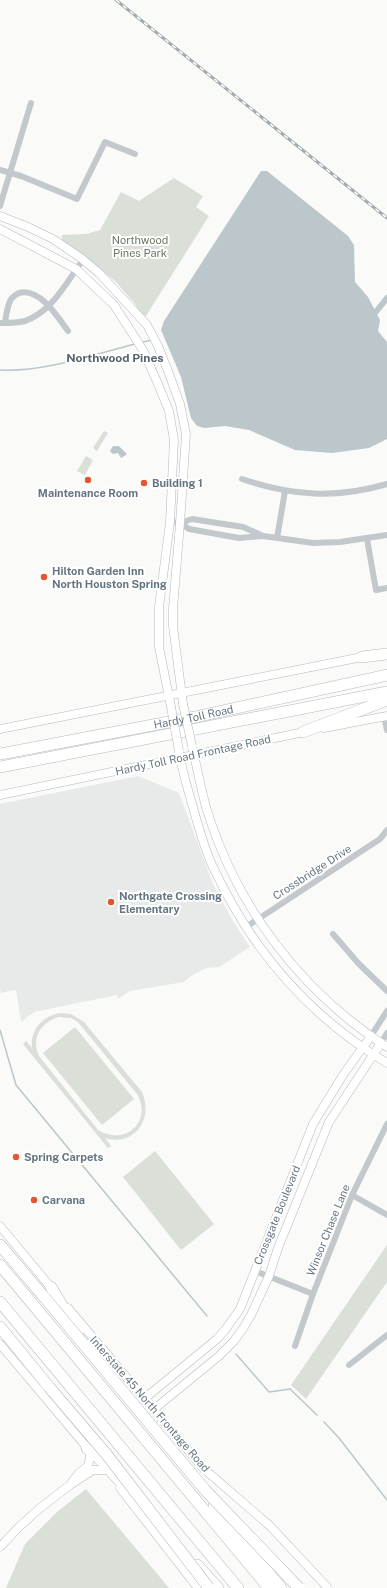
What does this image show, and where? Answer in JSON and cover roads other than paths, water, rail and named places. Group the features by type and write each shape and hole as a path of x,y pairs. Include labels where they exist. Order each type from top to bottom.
{"highway":[{"path":"362,657 387,653"},
{"name":"Hardy Toll Road","path":"0,754 195,717 387,675"},
{"name":"Hardy Toll Road","path":"0,767 387,692"},
{"path":"303,732 387,700"},
{"path":"0,1245 206,1491 299,1588"},
{"path":"0,1265 269,1588"},
{"path":"51,1287 82,1340 281,1588"},
{"path":"0,1302 238,1588"},
{"path":"0,1327 106,1455 209,1588"},
{"path":"89,1450 103,1462 218,1588"}],"main road":[{"path":"0,216 43,234 83,260 107,281 147,325 158,346 180,404 186,434 172,609 182,694 206,807 232,872 258,920 278,948 317,992 349,1020 384,1045"},
{"path":"0,229 76,269 114,305 143,350 169,411 174,440 170,522 159,607 159,647 179,754 203,841 214,869 246,927 275,966 307,1002 340,1031 387,1063"},
{"path":"159,607 172,609"},
{"path":"0,729 362,657"},
{"name":"Hardy Toll Road Frontage Road","path":"0,795 179,754 194,755 385,716"},
{"path":"203,841 217,837"},
{"path":"307,1002 317,992"},
{"name":"Crossgate Boulevard","path":"144,1399 217,1339 240,1309 313,1124 343,1074 370,1036"},
{"name":"Crossgate Boulevard","path":"152,1410 219,1356 234,1341 251,1315 329,1122 373,1054 384,1045"},
{"path":"317,1116 329,1122"},
{"path":"286,1192 298,1198"},
{"name":"Interstate 45 North Frontage Road","path":"0,1226 152,1410 203,1468 270,1526 328,1588"},
{"path":"0,1344 106,1470 198,1588"},
{"path":"70,1485 79,1473 88,1466 89,1450"},
{"path":"0,1553 2,1546 19,1527 40,1508 70,1485 93,1470 106,1470"}],"street":[{"path":"0,206 31,103"},
{"path":"0,170 77,199 106,142 134,154"},
{"path":"68,331 48,305 32,293 24,292 14,295 10,301 2,323 24,321 33,317 48,305 64,288 83,260"},
{"path":"242,478 264,486 286,491 322,494 346,493 372,489 387,484"},
{"path":"276,538 286,491"},
{"path":"180,524 192,518 243,527 263,536"},
{"path":"170,522 180,524 189,529 239,538 263,536 313,543 340,542 387,535"},
{"path":"367,539 376,590 387,588"},
{"path":"385,716 387,730"},
{"name":"Crossbridge Drive","path":"246,927 380,840 387,830"},
{"path":"333,934 359,964 387,991"},
{"name":"Crossgate Boulevard","path":"370,1036 387,1011"},
{"name":"Crossgate Boulevard","path":"384,1045 387,1033"},
{"name":"Winsor Chase Lane","path":"295,1346 313,1294 352,1195 387,1124"},
{"path":"352,1195 387,1215"},
{"path":"255,1271 313,1294"},
{"path":"349,1365 387,1335"}],"waterway":[{"path":"371,318 387,298"},
{"path":"143,342 152,340"},
{"path":"0,370 17,370 51,366 135,344"},
{"path":"0,1030 16,1085 207,1316"},
{"path":"236,1354 269,1392 290,1389 317,1415"},
{"path":"324,1422 339,1438 387,1500"}],"railway":[{"path":"116,0 387,218"}],"place":[{"name":"Maintenance Room","path":"88,480"},
{"name":"Building 1","path":"144,483"},
{"name":"Hilton Garden Inn North Houston Spring","path":"44,577"},
{"name":"Northgate Crossing Elementary","path":"111,902"},
{"name":"Spring Carpets","path":"16,1157"},
{"name":"Carvana","path":"34,1200"}],"district":[{"name":"Northwood Pines","path":"115,358"}],"park label":[{"name":"Northwood Pines Park","path":"140,246"}]}
